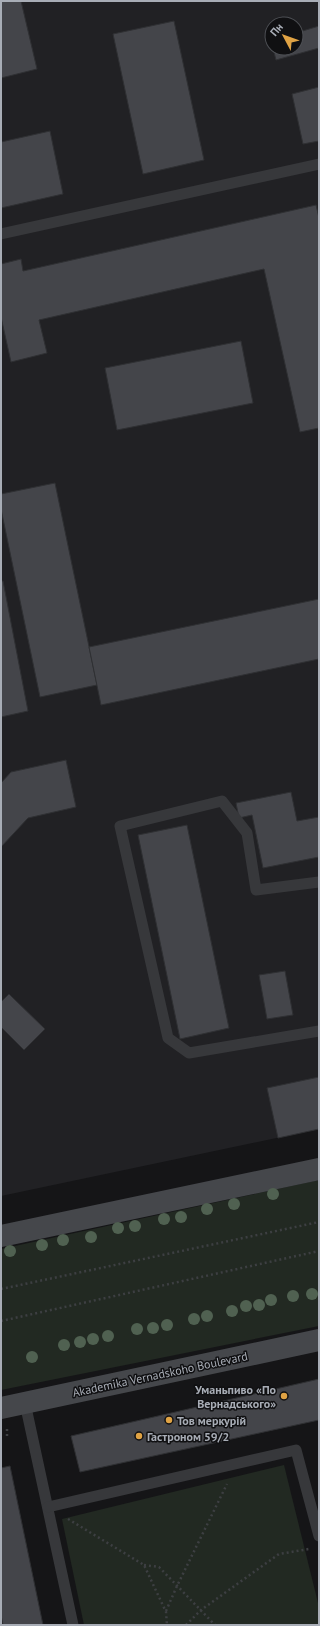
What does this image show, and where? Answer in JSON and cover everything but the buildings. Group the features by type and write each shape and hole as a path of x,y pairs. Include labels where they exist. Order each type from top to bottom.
{"main road":[{"path":"1,1236 319,1169"},
{"name":"Akademika Vernadskoho Boulevard","path":"1,1408 319,1340"}],"lane":[{"path":"1,234 319,164"},
{"path":"319,882 256,890 246,833 222,801 120,826 168,1038 189,1053 319,1031"},
{"path":"25,1403 72,1625"},
{"path":"48,1507 296,1450 319,1536"}],"path":[{"path":"1,1289 319,1222"},
{"path":"1,1321 319,1252"},
{"path":"166,1612 177,1586 237,1464"},
{"path":"48,1507 144,1566 159,1567 215,1625"},
{"path":"186,1625 201,1610 279,1554 312,1549"},
{"path":"144,1566 166,1612 167,1625"}],"shaded area":[{"path":"1,1 319,1 319,1129 1,1196"},
{"path":"319,1180 319,1326 1,1390 1,1249"},
{"path":"284,1465 319,1607 319,1625 84,1625 62,1519"}],"place":[{"name":"Уманьпиво «По Вернадського»","path":"284,1396"},
{"name":"Тов меркурій","path":"169,1420"},
{"name":"Гастроном 59/2","path":"139,1436"}]}
